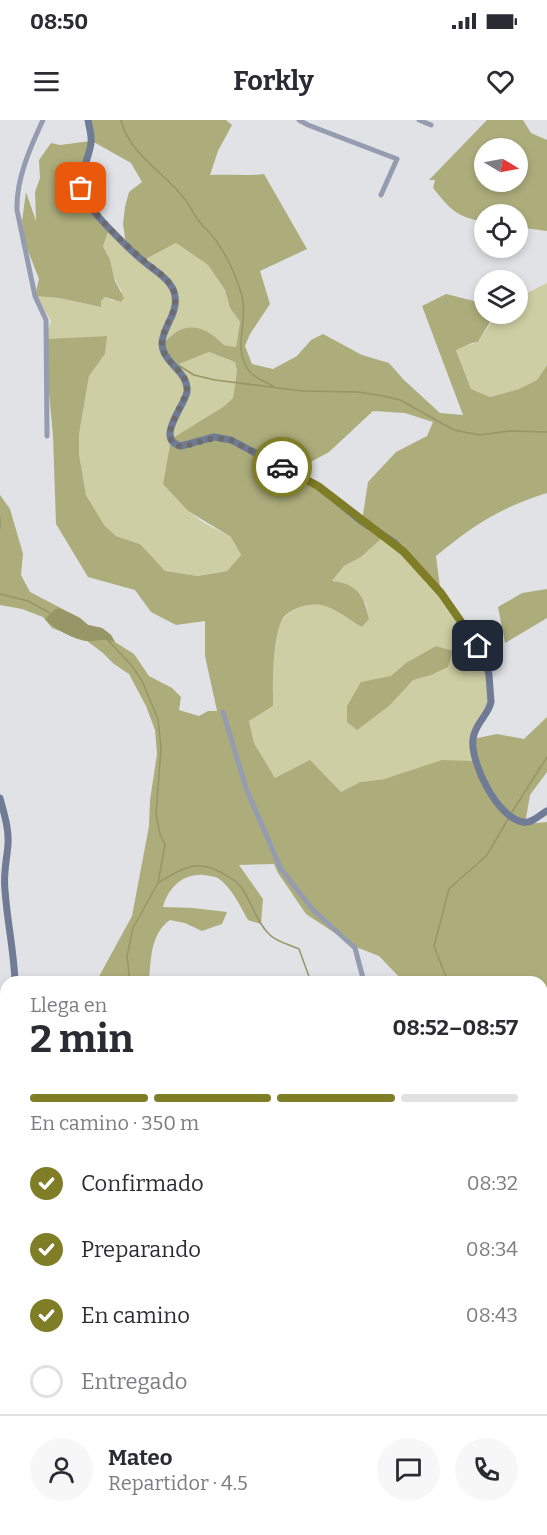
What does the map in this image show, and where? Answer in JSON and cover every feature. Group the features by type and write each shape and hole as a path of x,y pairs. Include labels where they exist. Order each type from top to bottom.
{"street":[{"path":"42,120 19,180 16,197 36,296 46,320 47,436"},
{"path":"88,120 91,140 81,179 83,197 106,224 142,260 159,273 173,289 175,296 172,317 165,329 162,345 164,353 182,375 187,387 186,395 171,427 170,437 173,443 181,447 214,437 231,440 318,486 404,552 441,593 478,646 485,660 491,702 490,709 475,729 473,748 480,777 504,809 519,821 530,822 547,811"},
{"path":"419,120 431,125"},
{"path":"300,121 397,159 381,195"},
{"path":"223,711 247,791 280,869 313,910 355,948 362,976"},
{"path":"0,798 7,823 8,844 4,888 14,954 15,976"}],"shaded area":[{"path":"88,120 226,120 232,125 218,151 210,175 264,174 307,249 260,271 270,304 250,334 245,346 252,364 273,369 297,356 311,340 323,334 362,355 389,363 440,413 463,415 422,306 446,294 474,301 474,324 489,324 478,342 456,350 471,389 490,397 519,389 537,380 547,365 547,493 488,518 436,556 441,595 404,553 384,536 361,557 344,566 332,581 348,585 358,592 365,603 369,619 362,627 321,605 300,607 286,614 279,627 275,649 273,706 249,721 254,743 275,778 310,760 341,792 360,782 384,779 442,760 475,761 473,739 497,734 524,739 547,717 547,772 530,795 525,824 547,822 547,976 398,976 379,956 356,947 306,914 274,864 239,865 263,899 261,924 248,920 232,892 218,878 204,875 189,876 173,888 163,907 227,912 222,924 202,931 185,923 170,920 163,926 155,940 149,976 99,976 132,916 149,826 150,800 157,754 155,730 146,706 129,674 103,653 87,641 52,628 43,617 22,609 0,605 0,495 10,509 23,554 21,575 30,592 80,618 88,625 102,628 111,635 115,642 134,654 149,676 172,688 181,697 179,710 199,716 208,711 217,711 205,656 205,621 176,625 151,612 135,590 88,577 56,524 53,436 44,339 107,336 105,354 89,376 79,435 79,454 86,495 104,525 116,536 140,544 165,571 198,576 227,571 241,555 231,537 188,511 163,484 171,439 223,407 233,398 237,371 235,362 209,352 174,366 162,346 177,332 192,327 208,332 224,345 236,347 240,322 230,308 225,290 208,265 176,243 142,261 126,245 123,224 125,207 129,192 142,182 131,163 92,141 81,179 83,197 110,227 103,246 110,260 115,281 124,298 121,302 105,297 101,301 101,307 59,298 35,296 39,279 25,243 22,221 26,192 36,221 35,192 40,178 39,160 51,143 60,145 91,141","holes":["373,411 405,413 433,422 427,436 396,452 368,482 362,521 318,488 283,468 309,463 329,452"]},
{"path":"487,120 523,120 531,133 547,140 547,231 528,228 528,204 474,204 474,219 466,217 449,207 433,188 435,180 429,180"},
{"path":"110,227 142,261 176,243 208,265 225,290 230,308 240,322 236,347 224,345 217,338 174,366 209,352 235,362 237,371 233,398 223,407 171,439 163,484 188,511 204,523 231,537 241,555 227,571 198,576 164,571 140,544 116,536 104,525 86,495 79,454 79,435 89,376 105,354 106,336 44,339 51,321 36,296 59,298 100,307 105,297 114,301 122,291 103,246"},
{"path":"547,283 547,365 537,380 519,389 490,397 471,389 456,349 478,342 490,324 528,324 528,292"},
{"path":"383,536 428,580 485,660 491,702 478,724 475,761 410,771 384,779 360,782 341,792 275,778 254,743 249,721 273,706 273,673 279,627 290,612 300,607 321,605 337,611 362,627 369,619 366,603 332,581 344,566 361,557"},
{"path":"547,589 547,618 505,643 498,607 522,593"},
{"path":"59,608 80,618 88,625 102,628 111,635 115,642 82,640 58,630 45,619"},
{"path":"436,646 453,651 448,667 413,680 389,706 357,730 347,722 347,706 361,682 391,676 406,663"}],"waterway":[{"path":"121,120 131,143 184,198 224,254 235,275 244,306 241,345 244,363 252,374 273,386"},
{"path":"178,365 194,375 215,380 303,391 358,392 383,396 400,400 454,430 480,435 509,431 547,432"},
{"path":"0,518 0,528"},
{"path":"0,594 28,601 50,613"},
{"path":"106,638 132,666 142,681 158,719 161,748 156,815 165,845 158,883 133,928 127,956 129,976"},
{"path":"512,812 547,757"},
{"path":"446,976 434,946 449,889 487,855 508,819"},
{"path":"158,883 182,870 196,866 213,869 233,879 241,887 261,924 270,935 299,949 309,976"}],"way so far":[{"path":"81,188 83,197 97,215 173,289 175,304 172,317 165,329 162,345 164,353 182,375 187,387 186,395 171,427 170,437 173,443 181,447 214,437 222,438 231,440 282,467"}],"route":[{"path":"282,467 318,486 404,552 441,593 478,646"}]}
